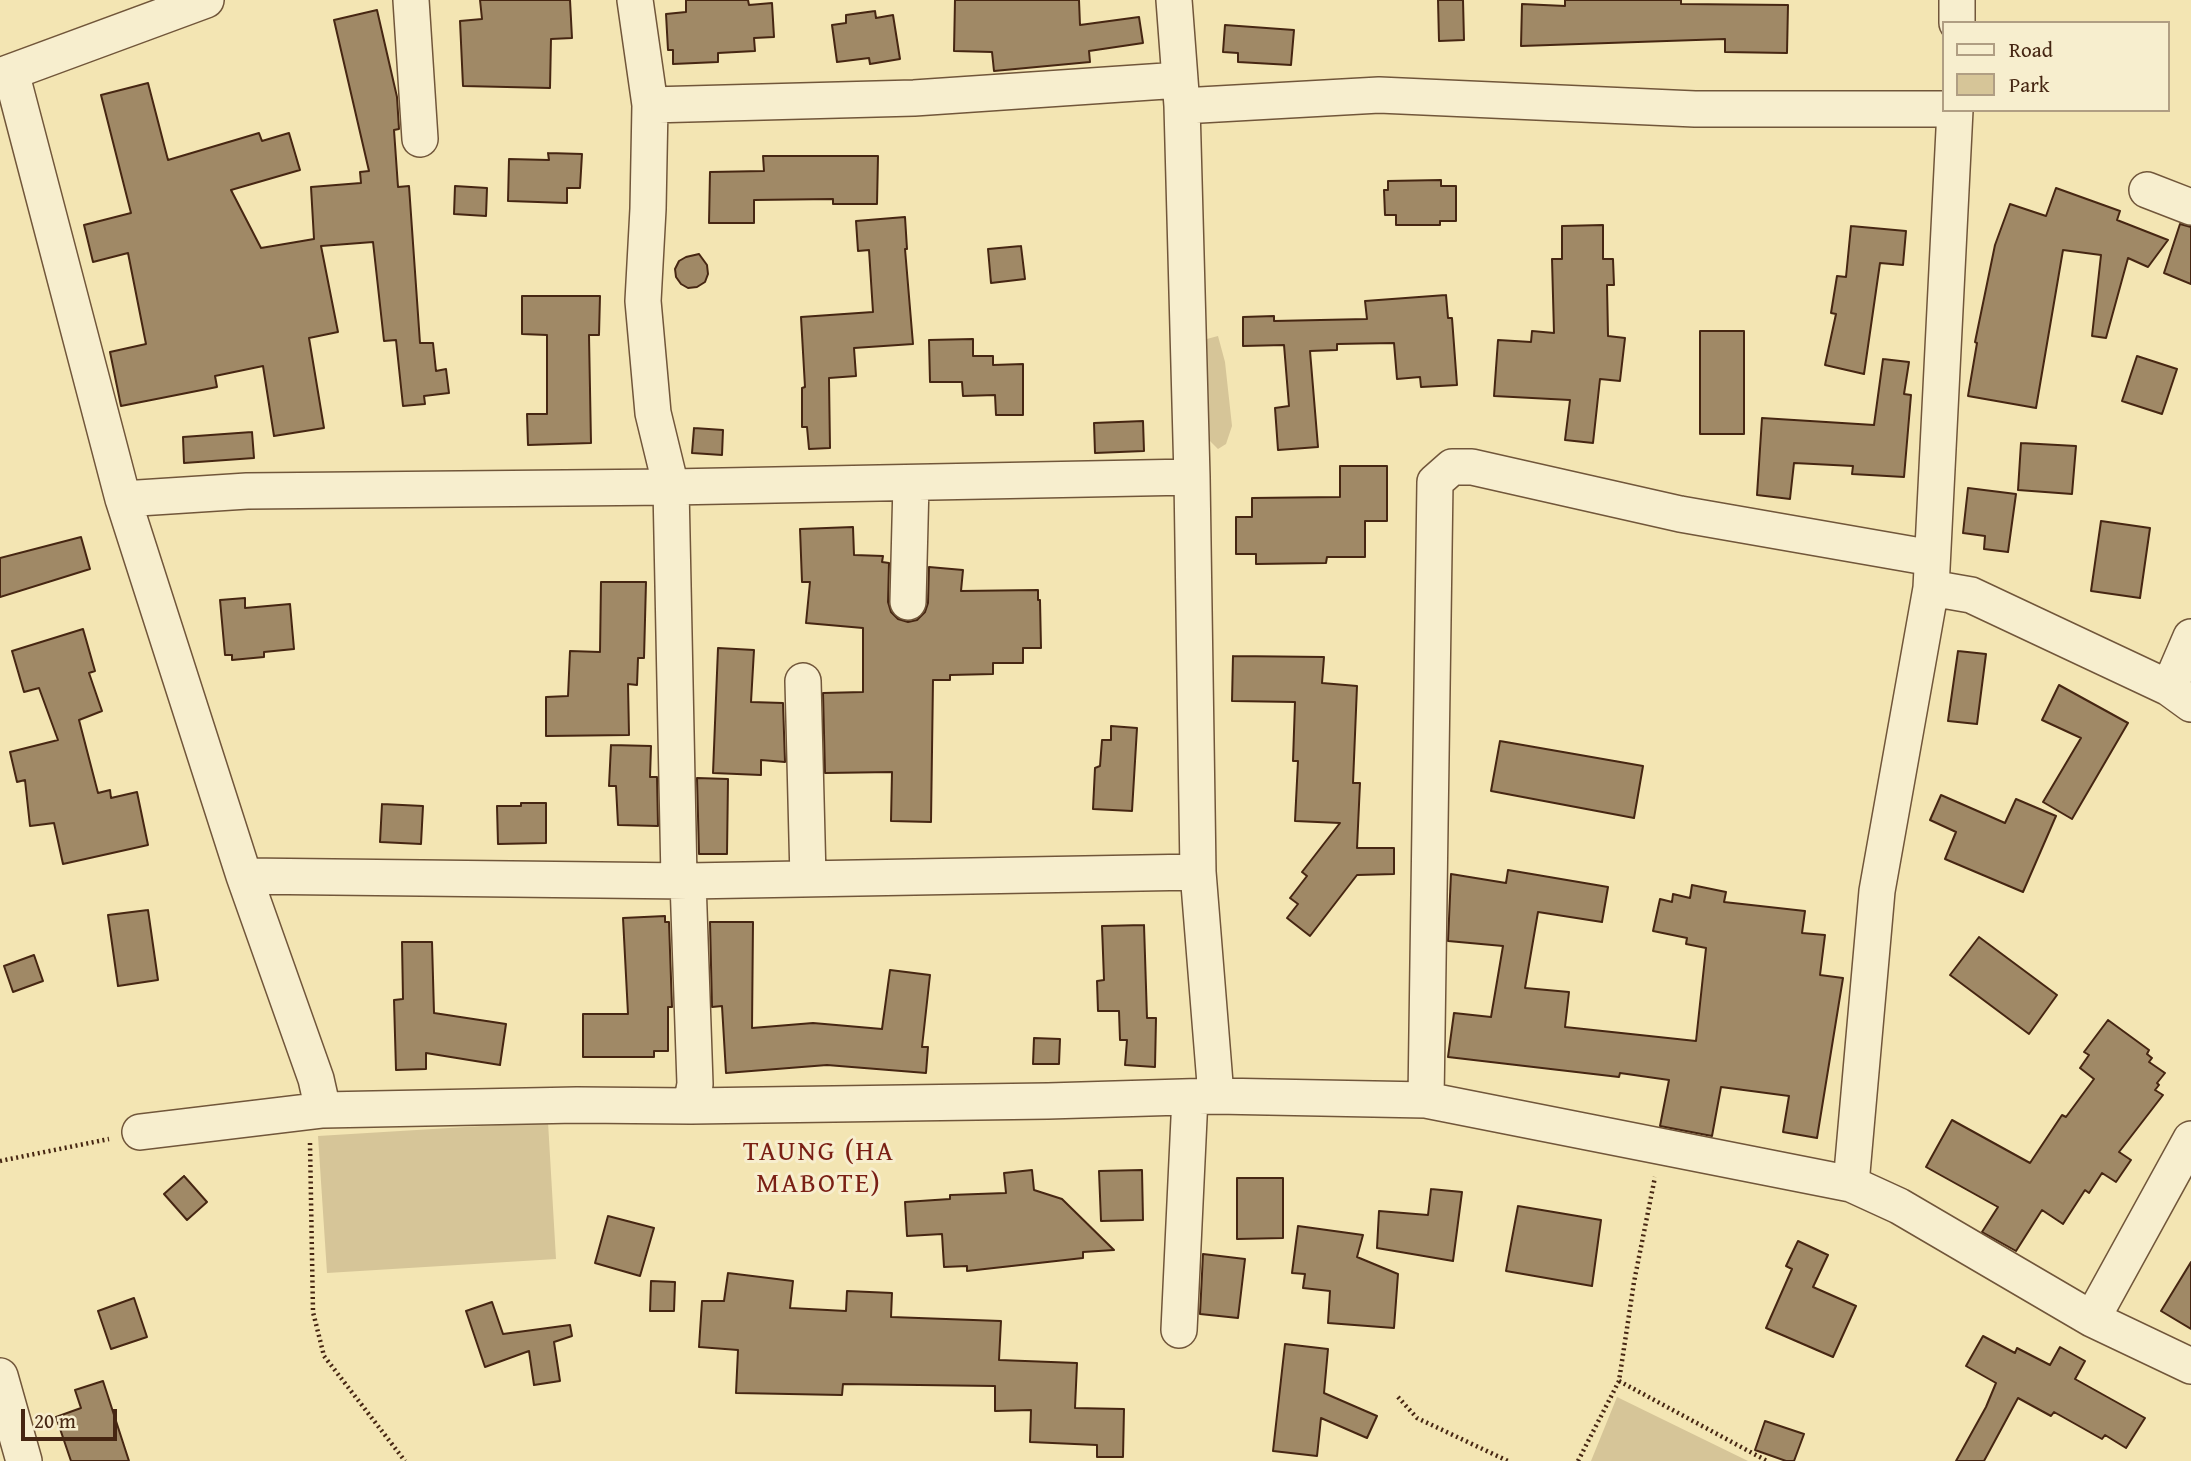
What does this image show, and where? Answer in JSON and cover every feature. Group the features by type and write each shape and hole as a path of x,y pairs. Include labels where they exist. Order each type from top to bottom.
{"street":[{"path":"206,0 5,74 124,499 244,876 316,1079 316,1111"},
{"path":"411,0 420,139"},
{"path":"635,0 650,105 643,301 653,413 671,487 684,880 695,1084 691,1106"},
{"path":"1174,0 1181,93 1192,477 1203,1096 1179,1329"},
{"path":"1957,0 1957,21"},
{"path":"650,105 1181,93 1379,95 1695,109 1942,109"},
{"path":"1851,1184 1877,891 1932,573 1955,112"},
{"path":"2147,190 2191,207"},
{"path":"1426,1100 1435,482 1452,467 1472,467 1932,573 1971,596 2180,696 2191,637"},
{"path":"124,499 247,491 671,487 1192,477"},
{"path":"908,602 911,483"},
{"path":"803,681 808,878"},
{"path":"244,876 574,881 1198,872"},
{"path":"140,1132 316,1111 577,1105 1048,1101 1203,1096 1426,1100 1851,1184 1899,1206 2092,1319 2191,1366"},
{"path":"2092,1319 2191,1139"},
{"path":"0,1376 24,1461"}],"path":[{"path":"316,1111 313,1312 324,1356 405,1461"},
{"path":"0,1161 140,1132"},
{"path":"1578,1461 1619,1381 1634,1282 1661,1147"},
{"path":"1619,1381 1768,1461"},
{"path":"1398,1397 1417,1418 1508,1461"}],"green space":[{"path":"1218,336 1225,362 1232,426 1226,444 1218,449 1209,440 1202,392 1203,340"},
{"path":"548,1122 556,1259 327,1273 318,1136"},
{"path":"1617,1397 1748,1461 1591,1461"}],"building":[{"path":"480,0 570,0 572,38 551,39 550,88 463,86 460,21 482,19"},
{"path":"686,0 748,0 749,5 772,3 774,37 754,38 755,51 718,53 718,62 673,64 673,50 668,50 666,14 686,12"},
{"path":"955,0 1079,0 1080,25 1139,17 1143,43 1089,51 1090,62 994,71 992,52 954,51"},
{"path":"1438,0 1463,0 1464,40 1439,41"},
{"path":"1565,0 1681,0 1681,4 1788,5 1787,53 1725,52 1725,39 1521,46 1522,4 1565,6"},
{"path":"377,10 397,97 399,129 394,130 398,187 409,186 420,343 433,343 436,371 446,369 449,393 424,396 425,404 403,406 396,340 384,341 373,242 321,246 338,332 309,338 324,428 274,436 263,366 215,376 217,387 121,406 110,352 146,344 128,253 93,262 84,225 131,213 101,95 148,83 168,160 259,133 262,141 289,133 300,170 231,190 261,248 314,239 311,187 361,183 360,172 369,171 334,20"},
{"path":"875,11 876,18 893,15 900,59 870,64 869,58 837,62 832,25 846,23 846,15"},
{"path":"1225,25 1294,30 1291,65 1238,62 1238,53 1223,52"},
{"path":"548,153 582,154 580,188 567,188 567,203 508,201 509,159 549,160"},
{"path":"763,156 878,156 877,204 833,204 833,199 754,200 754,223 709,223 710,172 764,171"},
{"path":"1441,180 1441,186 1456,186 1456,221 1440,221 1440,225 1396,225 1396,215 1385,215 1384,190 1388,190 1388,181"},
{"path":"455,186 487,188 486,216 454,214"},
{"path":"2056,188 2120,211 2117,220 2168,240 2148,267 2128,258 2106,338 2092,336 2101,255 2063,250 2036,408 1968,396 1977,343 1975,342 1995,245 2010,204 2046,216"},
{"path":"905,217 913,344 854,348 856,376 829,378 830,448 809,449 807,427 802,427 802,388 805,387 801,317 873,312 869,250 858,251 856,221"},
{"path":"2180,224 2191,227 2191,284 2164,273"},
{"path":"1603,225 1603,259 1613,259 1614,285 1607,285 1608,336 1625,338 1620,381 1600,379 1593,443 1565,440 1570,400 1494,396 1498,340 1531,342 1532,331 1554,333 1552,259 1562,259 1562,226"},
{"path":"1851,226 1906,231 1903,265 1880,263 1864,374 1825,365 1836,314 1831,313 1837,276 1846,277"},
{"path":"1021,246 1025,279 991,283 988,249"},
{"path":"699,254 707,265 708,274 705,282 688,288 676,277 675,269 679,261"},
{"path":"1446,295 1448,318 1452,318 1457,385 1421,387 1420,377 1397,379 1394,343 1337,344 1337,350 1310,351 1318,447 1278,450 1275,408 1289,406 1284,345 1243,346 1243,317 1274,316 1274,321 1367,319 1365,301"},
{"path":"522,296 600,296 599,335 589,335 591,443 528,445 527,414 547,414 547,335 522,334"},
{"path":"1700,331 1744,331 1744,434 1700,434"},
{"path":"973,339 973,356 993,356 993,365 1023,364 1023,415 996,415 995,395 963,396 962,382 930,382 929,340"},
{"path":"2137,356 2177,369 2162,414 2122,401"},
{"path":"1883,359 1909,362 1904,394 1911,395 1904,477 1852,474 1853,466 1794,463 1790,499 1757,495 1762,418 1874,425"},
{"path":"1143,421 1144,451 1095,453 1094,423"},
{"path":"694,428 723,430 722,455 692,453"},
{"path":"252,432 254,458 184,463 183,437"},
{"path":"2021,443 2076,446 2072,494 2018,490"},
{"path":"1340,466 1387,466 1387,521 1365,521 1365,557 1327,557 1326,563 1256,564 1256,554 1236,554 1236,517 1252,517 1252,498 1340,497"},
{"path":"1968,488 2016,494 2008,552 1984,549 1985,536 1963,533"},
{"path":"2101,521 2150,528 2140,598 2091,591"},
{"path":"853,527 854,555 883,556 882,562 889,563 888,602 891,612 898,619 908,622 917,620 925,612 928,603 929,567 963,570 961,591 1038,590 1041,648 1023,648 1023,663 993,663 993,674 950,675 950,680 933,680 931,822 891,821 892,772 825,773 823,693 863,692 863,628 806,623 810,582 802,582 800,529"},
{"path":"81,537 90,569 0,597 0,558"},
{"path":"601,582 646,582 644,658 638,658 637,685 628,684 629,735 546,736 546,697 568,696 570,651 600,652"},
{"path":"245,598 245,608 290,604 294,649 264,652 264,657 232,660 232,655 225,655 220,600"},
{"path":"83,629 95,671 89,673 102,711 79,720 98,793 110,790 111,798 137,792 148,845 63,864 54,823 30,826 25,780 17,782 10,752 58,740 39,688 24,692 12,651"},
{"path":"718,648 754,650 751,702 783,703 785,762 761,760 761,775 713,773"},
{"path":"1958,651 1986,654 1977,724 1948,721"},
{"path":"1233,656 1324,657 1322,683 1357,686 1353,783 1360,783 1357,848 1394,848 1394,874 1357,875 1310,936 1287,918 1298,904 1290,898 1307,876 1302,872 1340,823 1295,821 1298,761 1293,761 1295,702 1232,701"},
{"path":"2059,685 2128,723 2072,819 2043,802 2081,738 2042,720"},
{"path":"1111,726 1137,728 1132,811 1093,809 1095,768 1100,766 1102,740 1111,740"},
{"path":"1500,741 1643,766 1634,818 1491,791"},
{"path":"611,745 651,746 650,777 657,777 658,826 618,825 616,786 609,786"},
{"path":"697,778 728,779 727,854 699,854"},
{"path":"1941,795 2005,823 2016,799 2056,816 2023,892 1945,859 1956,832 1930,820"},
{"path":"521,803 546,803 546,843 498,844 497,806 521,806"},
{"path":"382,804 423,806 421,844 380,842"},
{"path":"1508,870 1608,887 1602,922 1538,912 1525,988 1569,992 1565,1027 1696,1041 1706,948 1686,944 1687,938 1653,931 1660,899 1672,902 1673,894 1690,898 1692,885 1726,892 1724,902 1805,911 1802,933 1825,935 1820,975 1843,978 1817,1138 1783,1132 1789,1096 1721,1087 1712,1136 1660,1126 1669,1080 1620,1073 1619,1077 1448,1057 1454,1013 1491,1017 1503,946 1448,941 1451,874 1506,883"},
{"path":"148,910 158,980 118,986 108,915"},
{"path":"665,916 665,922 669,922 672,1007 668,1007 668,1051 654,1051 654,1057 583,1057 583,1014 628,1014 623,918"},
{"path":"710,922 753,922 752,1028 813,1023 882,1029 890,970 930,975 922,1047 928,1047 926,1073 827,1065 726,1073 722,1006 712,1007"},
{"path":"1144,925 1147,1018 1156,1018 1155,1067 1125,1065 1127,1040 1120,1040 1119,1011 1098,1011 1097,981 1104,980 1102,926"},
{"path":"1979,937 2057,995 2029,1034 1950,975"},
{"path":"402,942 432,942 434,1013 506,1024 500,1065 426,1053 426,1069 396,1070 394,1000 403,999"},
{"path":"34,955 43,981 13,992 4,966"},
{"path":"2108,1020 2149,1050 2147,1054 2152,1058 2149,1062 2165,1073 2155,1090 2163,1095 2119,1152 2131,1160 2116,1182 2102,1173 2089,1193 2085,1190 2063,1224 2042,1210 2016,1251 1982,1232 1998,1207 1926,1167 1952,1120 2030,1163 2062,1115 2066,1117 2094,1079 2080,1068 2089,1055 2084,1052"},
{"path":"1034,1038 1060,1039 1059,1064 1033,1064"},
{"path":"1032,1170 1034,1190 1062,1199 1114,1250 1083,1252 1083,1258 967,1271 967,1266 944,1267 942,1234 907,1236 905,1202 950,1199 950,1195 1006,1193 1004,1173"},
{"path":"1142,1170 1143,1220 1101,1221 1099,1171"},
{"path":"184,1176 207,1202 187,1220 164,1194"},
{"path":"1237,1178 1283,1178 1283,1238 1237,1239"},
{"path":"1431,1189 1462,1192 1453,1261 1377,1248 1379,1211 1428,1215"},
{"path":"1518,1206 1601,1220 1592,1286 1506,1271"},
{"path":"608,1216 654,1228 640,1276 595,1263"},
{"path":"1298,1226 1363,1235 1357,1257 1398,1274 1394,1328 1328,1323 1330,1291 1303,1288 1305,1274 1292,1273"},
{"path":"1798,1241 1828,1255 1813,1287 1856,1306 1833,1357 1766,1328 1792,1269 1786,1266"},
{"path":"1203,1254 1245,1259 1238,1318 1200,1314"},
{"path":"2191,1262 2191,1329 2161,1311"},
{"path":"728,1273 793,1281 790,1308 846,1311 847,1291 892,1293 891,1317 1001,1321 999,1360 1077,1363 1075,1408 1124,1409 1123,1457 1097,1457 1097,1445 1030,1442 1031,1410 995,1411 995,1386 843,1384 842,1395 736,1393 738,1350 699,1347 702,1301 724,1301"},
{"path":"651,1281 675,1282 674,1311 650,1311"},
{"path":"134,1298 147,1337 111,1349 98,1311"},
{"path":"492,1302 503,1334 570,1325 572,1336 554,1342 560,1381 534,1385 529,1351 485,1367 466,1311"},
{"path":"1983,1336 2015,1353 2017,1348 2050,1365 2060,1347 2085,1361 2075,1379 2145,1418 2126,1448 2105,1435 2102,1439 2054,1412 2051,1416 2018,1398 1984,1461 1956,1461 1996,1383 1966,1366"},
{"path":"1285,1344 1328,1349 1324,1393 1377,1416 1367,1438 1321,1418 1317,1456 1273,1451"},
{"path":"103,1381 129,1461 71,1461 56,1417 81,1408 75,1390"},
{"path":"1765,1421 1804,1434 1794,1461 1786,1461 1755,1450"}],"district":[{"name":"TAUNG (HA MABOTE)","path":"819,1169"}]}
